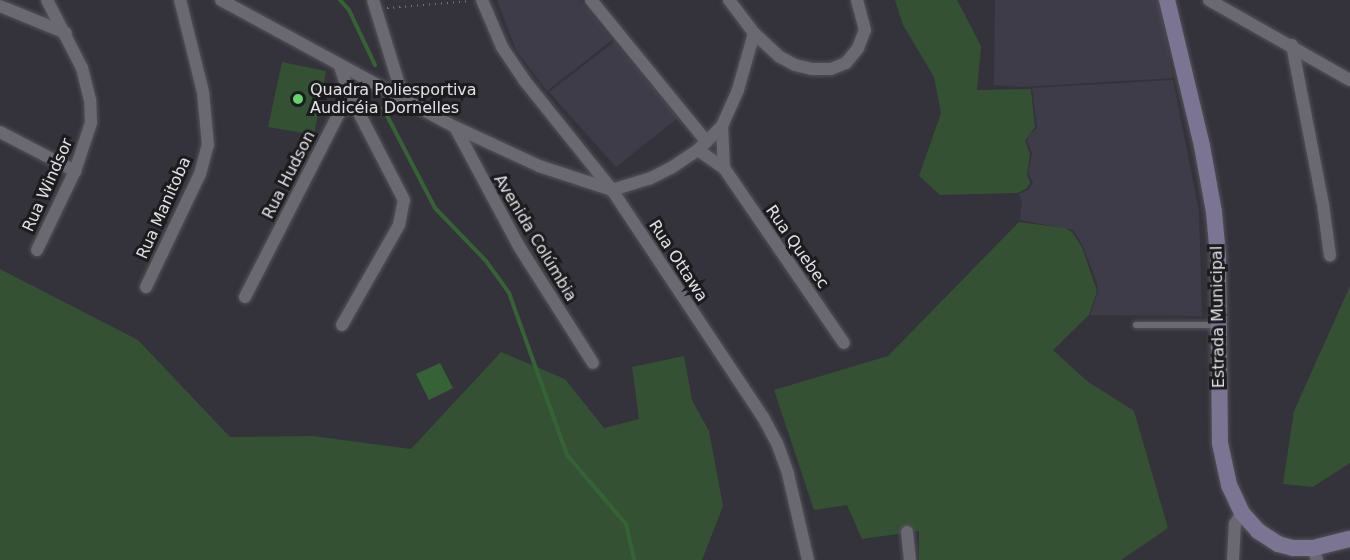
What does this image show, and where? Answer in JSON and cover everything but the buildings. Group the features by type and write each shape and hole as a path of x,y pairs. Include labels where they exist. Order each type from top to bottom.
{"main road":[{"name":"Estrada Municipal","path":"1167,0 1209,177 1218,256 1220,443 1229,485 1242,513 1258,531 1278,544 1315,554 1350,538"}],"street":[{"name":"Rua Windsor","path":"38,250 75,171 91,123 90,100 82,68 47,0"},
{"name":"Rua Manitoba","path":"146,287 200,174 208,145 208,121 203,92 180,0"},
{"path":"221,0 340,67 454,127 539,166 612,190 649,179 702,146 722,126 738,90 754,33"},
{"name":"Rua Ottawa","path":"482,0 502,47 524,80 612,190 777,443 808,560"},
{"name":"Rua Quebec","path":"591,0 702,146 724,168 843,344"},
{"path":"729,0 754,33 780,57 795,65 812,69 831,69 846,63 858,48 865,30 857,0"},
{"path":"1209,0 1292,45 1350,80"},
{"path":"374,4 404,101"},
{"path":"0,6 66,33"},
{"path":"1292,45 1323,204 1330,256"},
{"path":"340,67 349,94 404,200 399,225 342,326"},
{"name":"Rua Hudson","path":"245,297 349,94"},
{"path":"722,126 724,168"},
{"name":"Avenida Colúmbia","path":"454,127 486,190 520,248 593,363"},
{"path":"0,132 75,171"},
{"path":"1233,560 1235,525 1242,513"},
{"path":"907,532 910,560"}],"lane":[{"path":"1136,325 1218,325"}],"path":[{"path":"374,4 482,0"}],"shaded area":[{"path":"497,0 580,0 612,40 547,91 516,50"},
{"path":"895,0 957,0 981,46 977,90 1031,89 1035,127 1025,141 1030,154 1027,174 1030,183 1027,188 1018,193 940,195 919,176 941,113 934,77 903,25"},
{"path":"995,0 1159,0 1173,78 1020,87 994,85"},
{"path":"614,42 678,118 616,167 549,92"},
{"name":"Quadra Poliesportiva Audicéia Dornelles","path":"282,62 326,71 314,135 268,127"},
{"path":"1173,80 1199,211 1202,316 1090,315 1098,292 1097,283 1083,246 1073,230 1020,220 1022,202 1019,194 1028,190 1033,183 1028,173 1032,153 1027,141 1029,135 1037,128 1032,88"},
{"path":"1019,222 1065,228 1072,232 1082,247 1097,291 1089,315 1053,350 1087,381 1134,411 1168,528 1121,560 919,560 919,531 862,539 847,505 814,510 774,390 888,356"},
{"path":"0,269 138,340 230,437 313,436 411,449 501,352 565,379 604,428 639,419 632,367 684,356 692,400 709,431 723,506 702,560 0,560"},
{"path":"1350,286 1350,463 1313,487 1283,484 1294,411"},
{"path":"440,363 453,388 429,400 416,374"}],"waterway":[{"path":"340,0 349,10 375,65"},
{"path":"383,108 435,208 486,261 509,293 567,455 626,524 634,560"}],"place":[{"name":"Quadra Poliesportiva Audicéia Dornelles","path":"298,99"}]}
